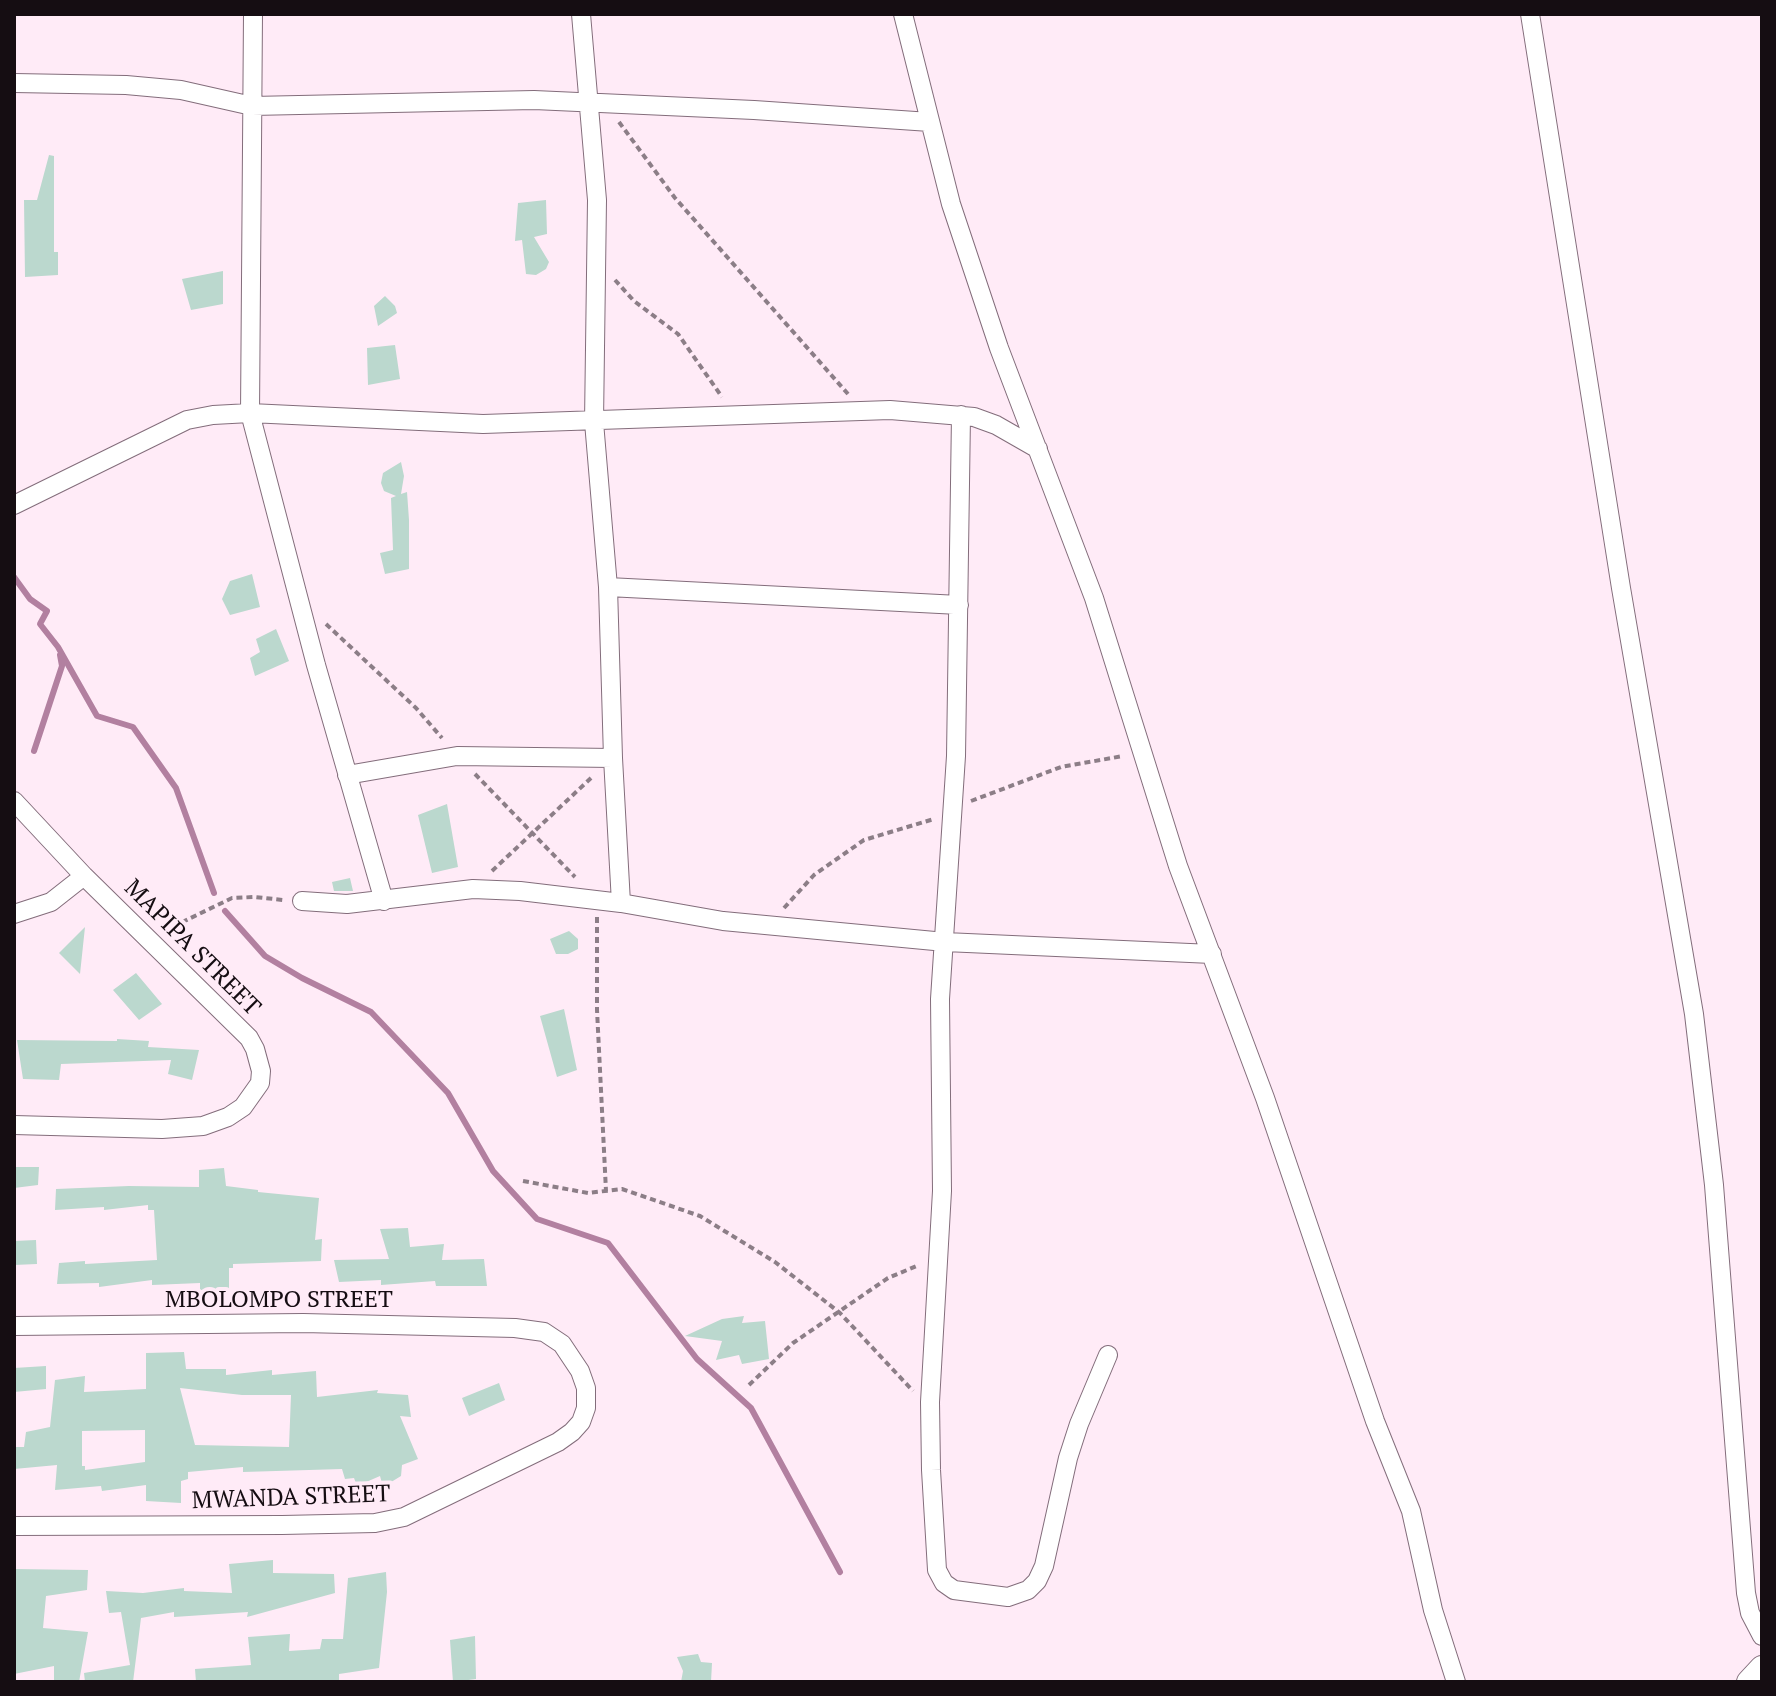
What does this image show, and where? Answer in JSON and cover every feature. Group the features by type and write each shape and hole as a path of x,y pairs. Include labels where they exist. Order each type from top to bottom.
{"street":[{"path":"253,14 250,413 384,901"},
{"path":"581,14 596,103 594,422 608,587 621,903"},
{"path":"903,14 951,204 999,348 1094,598 1178,866 1265,1098 1375,1421 1411,1511 1433,1610 1456,1682"},
{"path":"1530,14 1621,588 1694,1014 1714,1185 1745,1580 1750,1613 1762,1636"},
{"path":"14,83 126,85 181,90 252,106 534,100 930,122"},
{"path":"14,505 187,420 213,415 250,413 483,424 890,410 961,415 996,425 1038,449"},
{"path":"961,415 956,756 940,999 942,1191 931,1411 937,1570 944,1583 954,1590 1008,1597 1028,1590 1037,1581 1044,1566 1068,1458 1108,1355"},
{"path":"608,587 959,605"},
{"path":"347,775 438,757 484,754 613,758"},
{"name":"MAPIPA STREET","path":"14,801 84,876 249,1038 261,1071 260,1083 243,1107 228,1117 203,1126 14,1125"},
{"path":"14,914 51,902 84,876"},
{"path":"302,901 347,904 473,889 621,903 723,921 945,942 1212,954"},
{"name":"MBOLOMPO STREET","path":"14,1326 303,1323 487,1327 544,1332"},
{"name":"MWANDA STREET","path":"14,1526 375,1523 404,1517 558,1442 581,1422 586,1408 586,1388 580,1371 562,1344 544,1332"},
{"path":"1749,1682 1762,1668"}],"path":[{"path":"596,103 862,411"},
{"path":"597,260 634,301 678,334 734,415"},
{"path":"473,889 613,758"},
{"path":"149,937 232,898 302,901"},
{"path":"597,900 597,1010 606,1191"},
{"path":"523,1181 588,1193 622,1189 700,1216 775,1262 840,1313 931,1411"},
{"path":"749,1385 793,1343 888,1278 938,1257"}],"building":[{"path":"49,155 54,156 54,252 58,252 58,275 25,277 24,200 37,200"},
{"path":"546,200 547,234 534,237 549,262 546,269 536,275 526,274 522,240 515,241 518,203"},
{"path":"223,271 223,304 191,310 182,279"},
{"path":"385,296 395,306 397,313 378,326 374,306"},
{"path":"395,345 400,379 368,385 367,348"},
{"path":"401,462 404,476 401,494 407,492 409,569 385,574 380,553 393,550 391,498 396,496 384,491 381,483 383,473"},
{"path":"252,574 260,607 230,615 222,599 230,581"},
{"path":"276,629 289,661 255,676 250,658 260,652 256,639"},
{"path":"447,804 458,867 432,873 418,815"},
{"path":"350,878 353,891 334,891 332,882"},
{"path":"85,927 80,974 59,953"},
{"path":"569,931 578,939 578,949 568,954 556,954 550,939"},
{"path":"136,973 162,1004 139,1020 113,990"},
{"path":"564,1009 577,1070 557,1077 540,1016"},
{"path":"17,1040 149,1041 148,1047 199,1050 192,1080 168,1074 171,1060 61,1064 59,1080 23,1079"},
{"path":"14,1167 39,1167 38,1185 14,1188"},
{"path":"224,1168 226,1186 319,1198 315,1240 322,1239 321,1261 233,1264 233,1268 229,1268 229,1291 200,1290 200,1283 152,1285 152,1280 99,1287 99,1283 57,1284 59,1263 157,1260 154,1210 148,1210 148,1205 104,1210 104,1207 55,1210 56,1189 199,1187 199,1170"},
{"path":"408,1228 410,1247 444,1244 442,1260 484,1259 487,1286 436,1286 435,1281 381,1285 381,1280 339,1282 334,1260 389,1259 380,1229"},
{"path":"36,1240 37,1264 14,1265 14,1241"},
{"path":"744,1316 742,1323 765,1321 769,1359 742,1364 739,1355 716,1360 722,1341 685,1336 722,1319"},
{"path":"184,1352 186,1369 226,1369 226,1375 272,1370 272,1375 316,1371 317,1397 378,1390 377,1393 408,1395 411,1417 400,1416 418,1459 402,1465 401,1476 383,1487 380,1476 357,1486 354,1478 345,1479 342,1469 243,1472 243,1467 188,1472 188,1479 181,1481 181,1503 146,1501 146,1485 102,1491 101,1486 55,1490 57,1465 14,1469 14,1447 24,1447 26,1432 50,1427 55,1380 85,1376 84,1392 146,1389 146,1353","holes":["180,1388 242,1395 291,1395 289,1447 195,1445","145,1430 145,1462 85,1470 82,1466 82,1431"]},
{"path":"46,1366 46,1389 14,1392 14,1368"},
{"path":"499,1383 505,1400 469,1416 462,1398"},
{"path":"273,1560 273,1573 334,1574 335,1593 247,1617 248,1612 174,1617 174,1612 141,1618 133,1682 85,1682 84,1673 130,1665 121,1612 109,1613 106,1591 143,1593 184,1588 184,1591 232,1593 229,1564"},
{"path":"14,1569 88,1570 87,1590 46,1596 43,1628 88,1632 79,1682 54,1682 54,1666 14,1674"},
{"path":"386,1572 387,1592 379,1668 339,1674 339,1682 196,1682 195,1669 251,1665 248,1637 290,1634 289,1651 320,1649 322,1639 343,1639 348,1578"},
{"path":"475,1636 476,1679 453,1682 450,1640"},
{"path":"698,1654 701,1662 712,1663 711,1682 681,1682 683,1671 677,1657"}],"waterway":[{"path":"14,577 30,599 47,611 40,624 58,647 97,716 133,727 176,788 214,893"},
{"path":"34,751 62,666 60,655"},
{"path":"225,911 265,956 371,1012 448,1093 493,1171 537,1219 608,1243 697,1359 751,1408 840,1572"}]}
